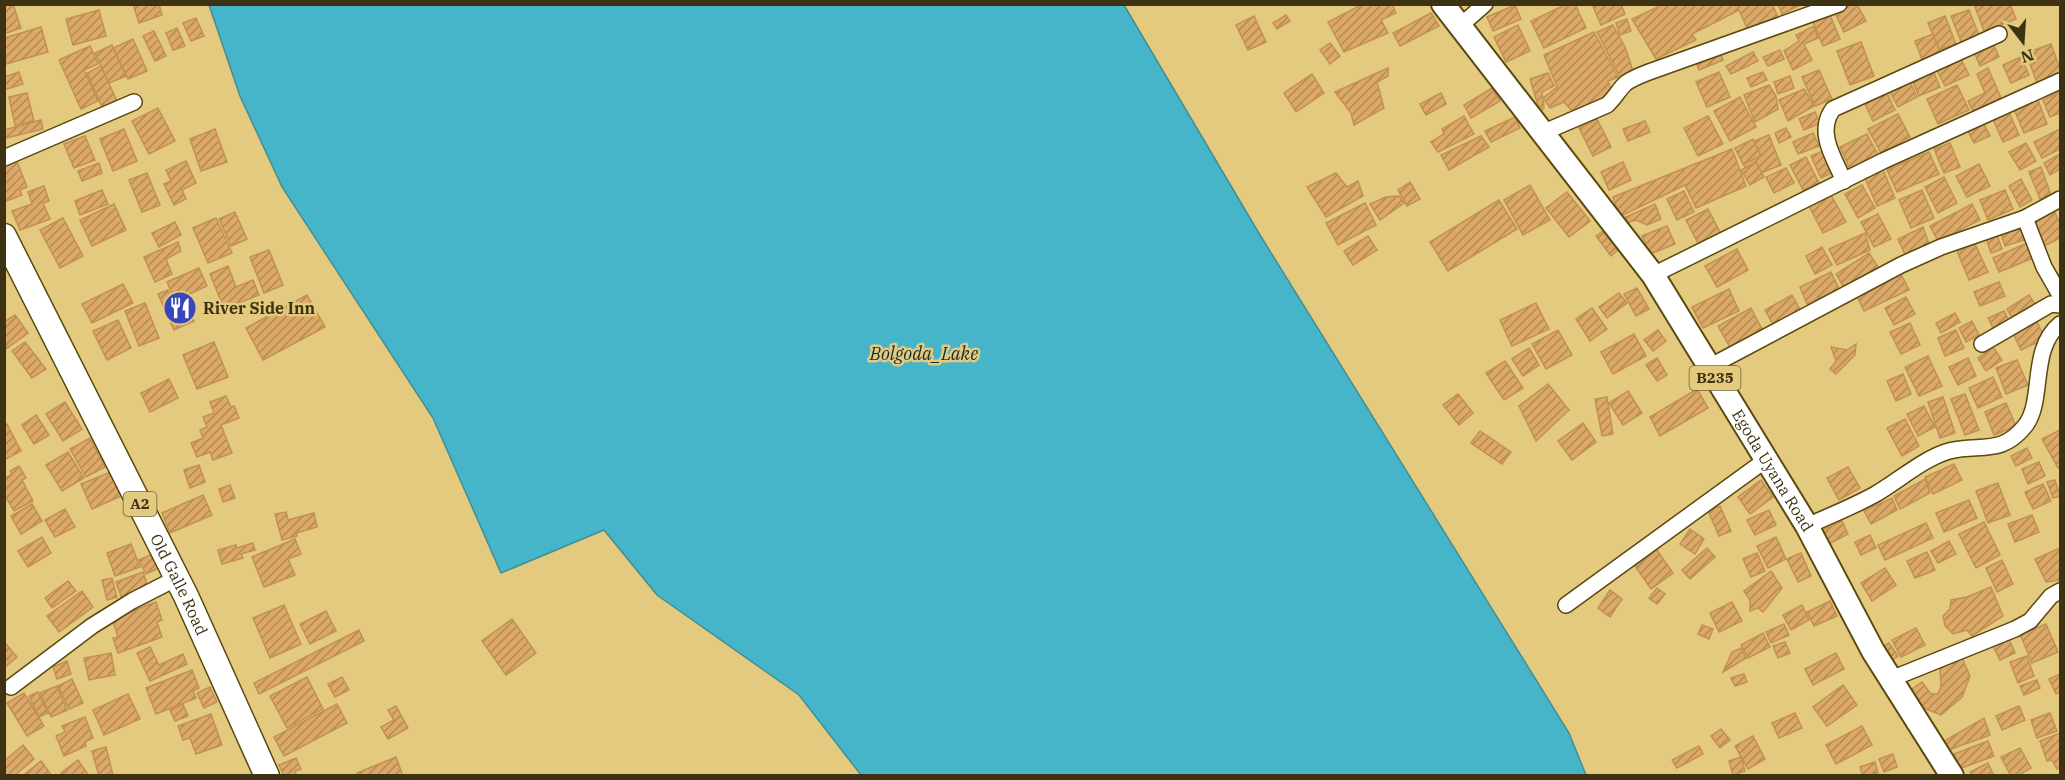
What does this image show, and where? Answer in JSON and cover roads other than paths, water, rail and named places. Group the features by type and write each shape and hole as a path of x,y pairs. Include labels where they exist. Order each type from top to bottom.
{"highway":[{"name":"Old Galle Road","path":"4,236 11,266 177,579 223,674 267,776"}],"main road":[{"name":"Egoda Uyana Road","path":"1443,4 1653,275 1807,526 1873,651 1952,776"}],"street":[{"path":"1459,27 1485,4"},
{"path":"1542,133 1607,105 1615,99 1628,81 1839,4"},
{"path":"1844,181 1826,135 1826,119 1833,109 1999,34"},
{"path":"1653,275 1844,181 2061,81"},
{"path":"4,158 134,102"},
{"path":"1709,367 1901,265 1941,247 2025,218 2061,199"},
{"path":"2025,218 2044,267 2061,295"},
{"path":"1982,344 2051,304 2061,305"},
{"path":"1807,526 1873,496 1949,451 1999,447 2022,430 2030,420 2047,340 2061,324"},
{"path":"1566,605 1767,459"},
{"path":"11,687 92,626 132,601 177,579"},
{"path":"1891,679 2015,629 2030,621 2051,596 2061,591"}],"water":[{"name":"Bolgoda_Lake","path":"209,5 1124,5 1260,235 1569,733 1586,775 861,775 799,695 657,595 604,530 501,573 433,418 282,187 240,96"}],"place":[{"name":"River Side Inn","path":"180,308"}]}
